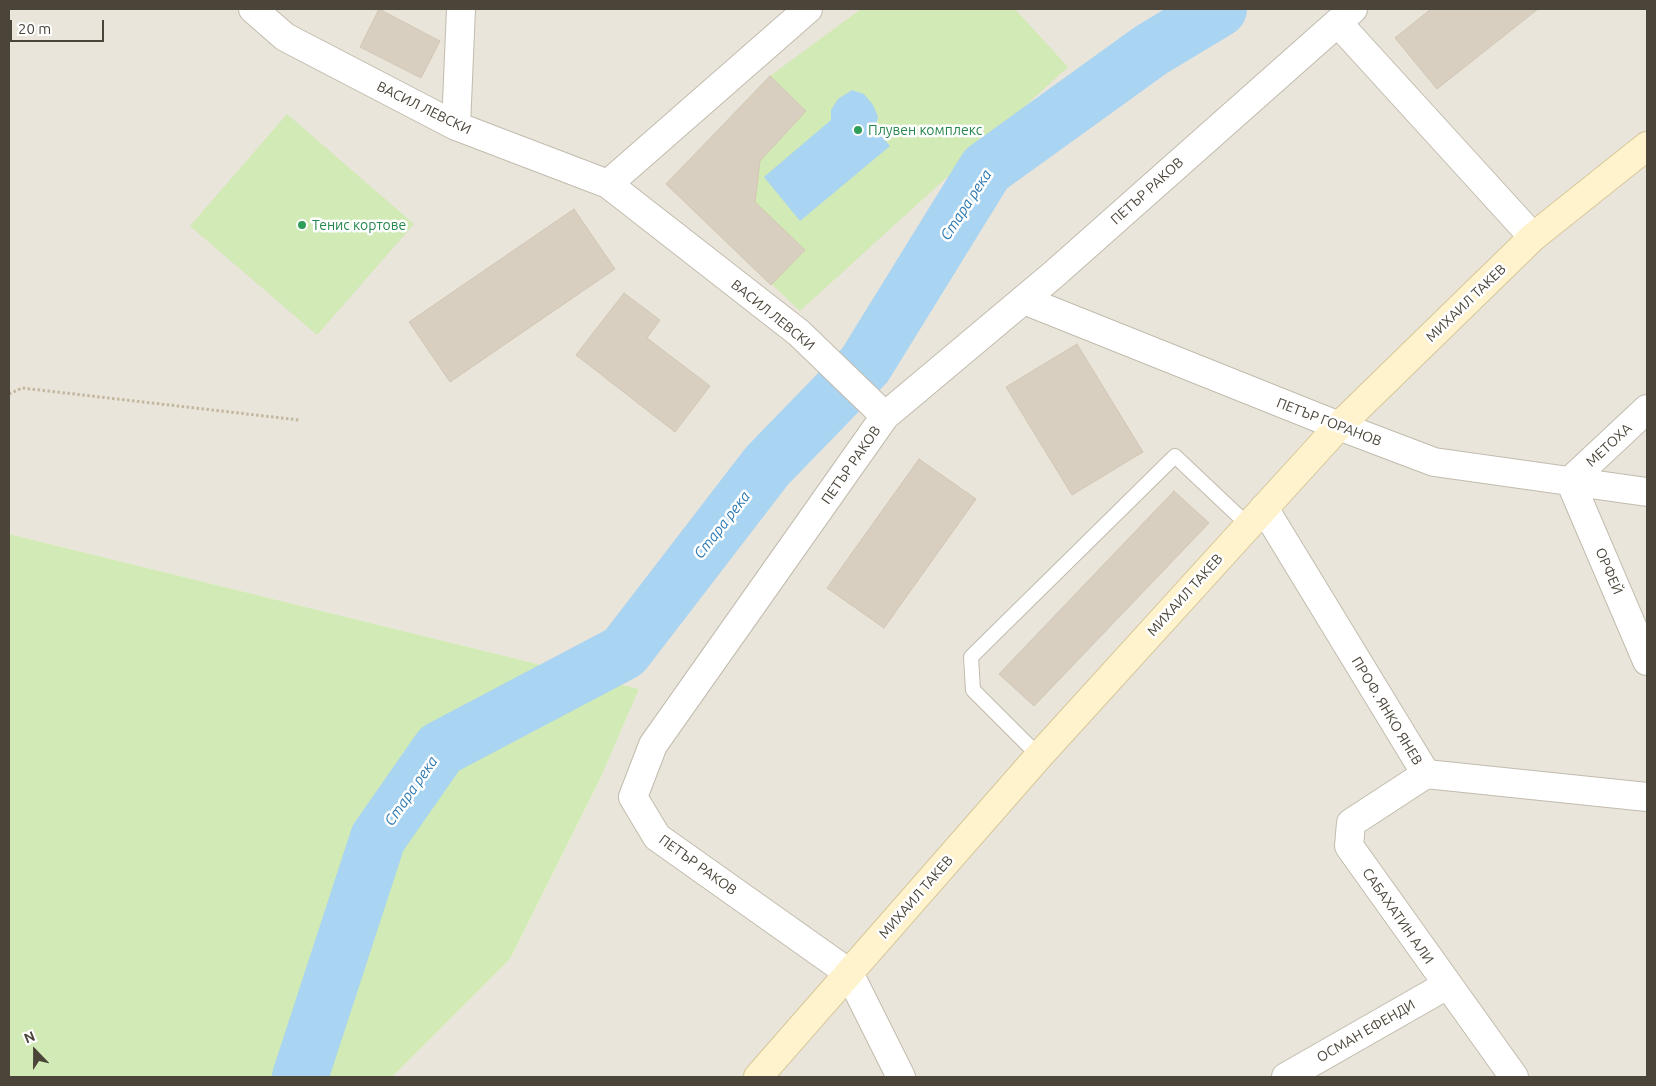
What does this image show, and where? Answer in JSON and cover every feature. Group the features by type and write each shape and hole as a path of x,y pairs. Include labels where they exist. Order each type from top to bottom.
{"main road":[{"name":"МИХАИЛ ТАКЕВ","path":"758,1077 1039,756 1338,426 1533,237 1647,146"}],"street":[{"name":"ВАСИЛ ЛЕВСКИ","path":"253,9 285,37 456,126 608,184 799,334 885,416"},
{"path":"456,126 460,9"},
{"path":"608,184 808,9"},
{"path":"1346,16 1533,237"},
{"name":"ПЕТЪР РАКОВ","path":"849,973 657,837 633,797 653,745 885,416 1024,300 1346,16"},
{"name":"ПЕТЪР ГОРАНОВ","path":"1024,300 1338,426 1434,462 1647,492"},
{"name":"МЕТОХА","path":"1570,481 1647,409"},
{"name":"ОРФЕЙ","path":"1570,481 1647,661"},
{"name":"ПРОФ. ЯНКО ЯНЕВ","path":"1256,517 1426,774 1647,797"},
{"name":"САБАХАТИН АЛИ","path":"1426,774 1351,822 1349,846 1514,1077"},
{"path":"849,973 901,1077"},
{"name":"ОСМАН ЕФЕНДИ","path":"1286,1077 1447,985"}],"lane":[{"path":"1039,756 973,690 972,657 1175,456 1256,517"}],"path":[{"path":"9,394 22,388 299,420"}],"shaded area":[{"path":"9,9 1647,9 1647,1077 392,1077 510,959 602,775 639,689 9,534"}],"green space":[{"name":"Плувен комплекс","path":"861,9 1015,9 1068,67 800,311 666,184 770,76"},
{"name":"Тенис кортове","path":"287,114 414,224 317,335 190,226"},
{"path":"9,534 639,689 602,775 510,959 392,1077 9,1077"}],"water":[{"path":"852,90 864,94 873,105 878,117 875,129 890,146 800,221 764,177 831,120 831,110 838,99"}],"building":[{"path":"379,9 440,41 421,78 360,47"},
{"path":"1431,9 1538,9 1437,89 1395,38"},
{"path":"770,76 806,111 760,161 755,202 805,250 771,285 666,184"},
{"path":"574,209 615,269 450,382 409,322"},
{"path":"624,293 660,320 647,338 710,386 675,432 576,355"},
{"path":"1077,344 1143,452 1072,495 1006,387"},
{"path":"919,459 976,499 884,628 827,588"},
{"path":"1174,491 1209,523 1034,706 999,674"}],"waterway":[{"name":"Стара река","path":"300,1077 378,838 440,749 624,652 767,466 865,365 986,169 1151,50 1219,9"}],"place":[{"name":"Плувен комплекс","path":"858,130"},
{"name":"Тенис кортове","path":"302,225"}]}
